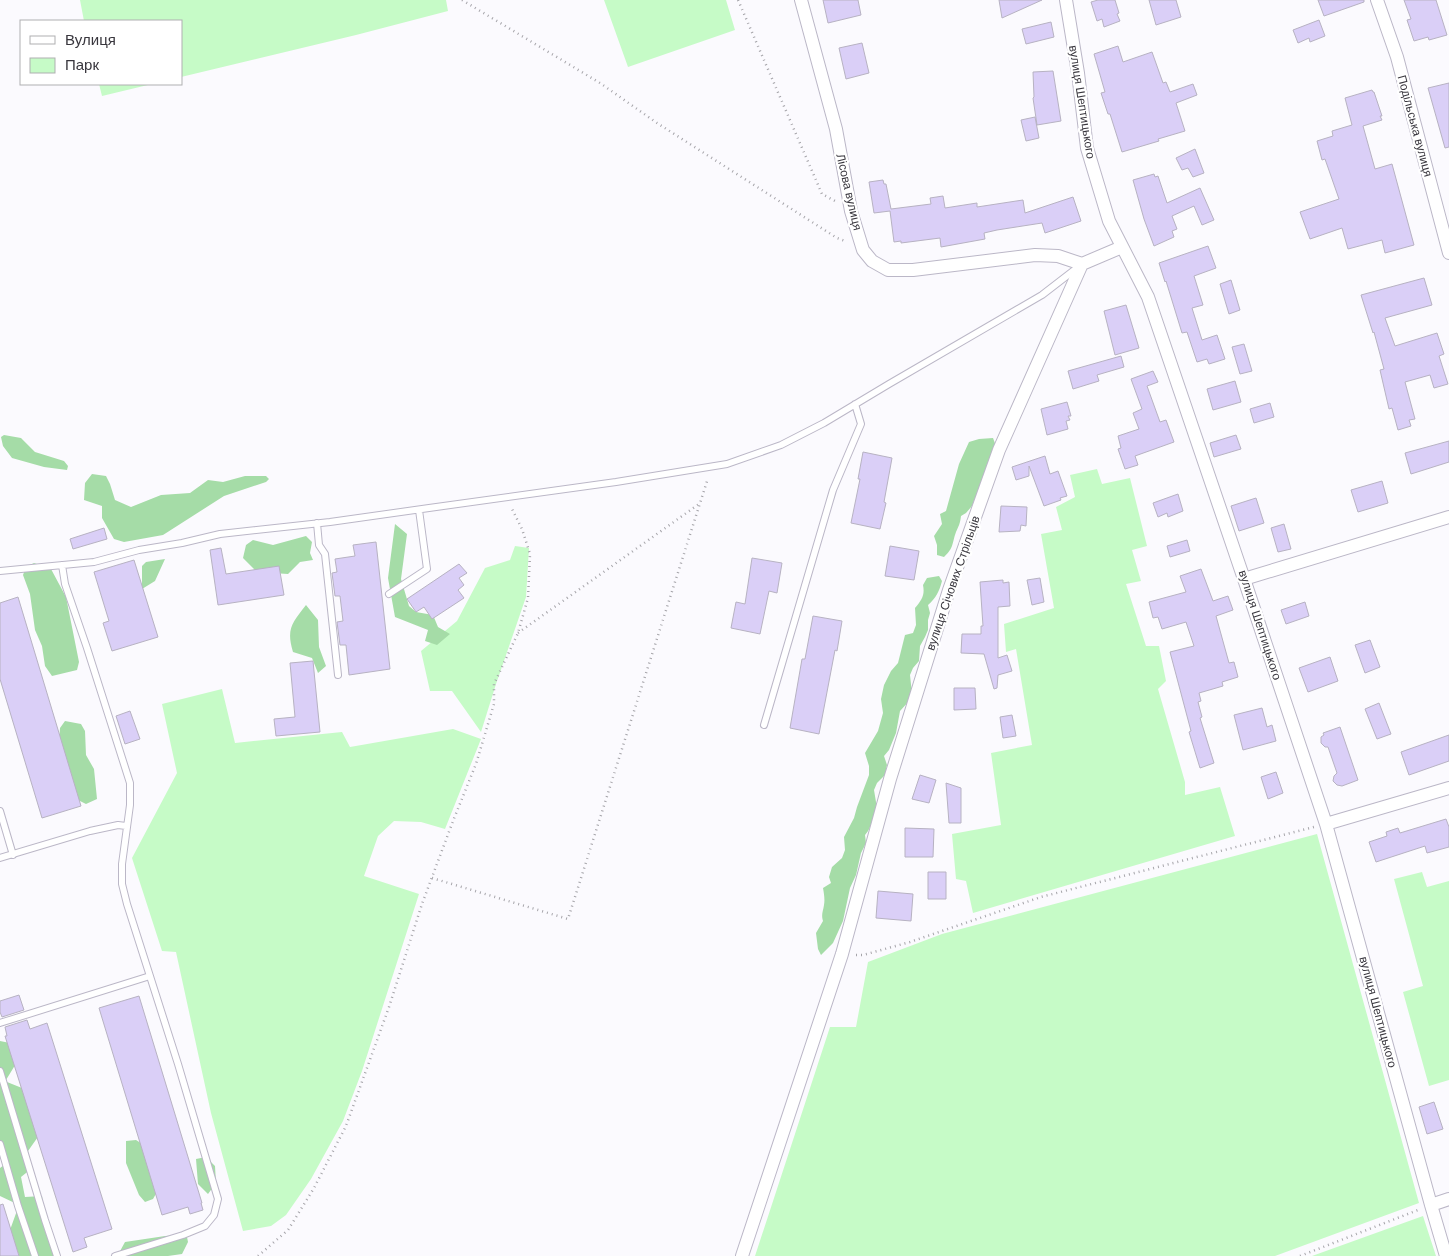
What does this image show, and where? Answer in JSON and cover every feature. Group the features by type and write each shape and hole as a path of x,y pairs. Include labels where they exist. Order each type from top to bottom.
{"street":[{"name":"Лісова вулиця","path":"801,0 836,129 851,211 863,250 872,261 888,270 913,270 1035,255 1058,256 1082,264"},
{"name":"вулиця Шептицького","path":"1066,0 1078,73 1087,148 1109,221 1148,298 1326,824 1446,1256"},
{"name":"Подільська вулиця","path":"1377,0 1397,57 1449,253"},
{"path":"1082,264 1122,247"},
{"name":"вулиця Січових Стрільців","path":"742,1256 842,954 890,779 949,590 999,450 1082,264"},
{"path":"1244,579 1449,517"},
{"path":"1326,824 1449,788"},
{"path":"1431,1205 1449,1200"}],"lane":[{"path":"0,571 94,562 139,550 220,534 419,510 727,464 781,445 824,423 1042,295 1082,264"},
{"path":"764,725 833,490 861,424 855,404"},
{"path":"389,594 427,569 419,510"},
{"path":"317,523 319,544 325,554 338,675"},
{"path":"62,565 65,584 130,783 130,805 122,864 122,884 218,1199 214,1215 205,1226 183,1235 115,1256"},
{"path":"0,811 13,855"},
{"path":"0,858 90,831 118,825 126,826"},
{"path":"0,1023 150,976"},
{"path":"0,1070 57,1256"},
{"path":"0,1144 35,1256"}],"path":[{"path":"462,0 600,83 657,123 836,238 862,246"},
{"path":"738,0 822,194 851,211"},
{"path":"432,878 568,919 711,467"},
{"path":"258,1256 288,1230 314,1188 346,1126 389,1007 422,904 476,764 494,704 494,684 518,633 528,598 530,554 522,529 506,497"},
{"path":"518,633 700,503"},
{"path":"842,954 863,955 910,942 1041,897 1326,824"},
{"path":"1300,1256 1431,1205"}],"green space":[{"path":"80,0 446,0 448,11 182,77 182,20 84,20"},
{"path":"604,0 726,0 735,30 628,67"},
{"path":"99,85 148,85 102,96"},
{"path":"4,435 21,438 35,452 64,461 68,466 67,470 44,467 12,458 3,446 1,437"},
{"path":"993,438 996,446 972,506 961,516 950,551 944,557 937,555 937,545 934,536 942,524 940,514 946,511 959,464 969,442"},
{"path":"1097,469 1102,484 1130,478 1147,546 1132,550 1141,581 1126,584 1146,646 1159,646 1166,681 1158,689 1185,782 1185,795 1220,787 1235,836 973,913 966,881 956,879 952,834 1001,825 991,753 1032,745 1016,649 1006,652 1004,624 1054,608 1041,534 1062,530 1056,507 1075,497 1070,475"},
{"path":"92,474 106,476 115,500 131,507 161,495 190,493 208,480 223,482 245,476 266,476 269,479 266,482 224,496 163,535 124,542 114,539 102,518 102,506 84,500 85,483"},
{"path":"395,524 407,534 401,579 409,606 416,612 433,615 438,627 450,634 437,645 425,641 428,630 395,617 388,578"},
{"path":"306,536 312,542 310,553 313,560 300,562 288,574 257,572 243,558 246,545 253,540 273,545"},
{"path":"515,546 529,548 526,597 481,732 452,691 430,691 421,651 457,621 485,568 510,560"},
{"path":"165,559 155,581 142,589 142,566 146,562"},
{"path":"34,563 51,569 66,597 79,662 77,670 52,676 45,666 42,646 35,630 30,594 23,575 26,567"},
{"path":"939,576 942,581 940,588 928,605 930,613 928,630 920,646 919,661 910,675 912,694 910,700 900,711 896,733 889,750 884,756 887,765 885,775 877,783 874,790 877,808 865,835 866,843 850,888 843,921 833,943 821,955 818,949 816,933 823,921 823,888 831,883 829,877 832,867 842,858 845,850 844,837 854,818 869,775 869,766 865,753 878,731 883,713 881,699 884,685 891,671 898,663 905,635 913,633 916,625 915,608 924,592 923,585 927,578"},
{"path":"306,605 318,620 319,647 326,666 318,673 312,658 293,652 291,644 290,632 294,622"},
{"path":"222,689 235,743 342,732 350,747 453,729 481,739 445,829 421,822 394,821 378,836 364,876 419,894 362,1071 343,1121 311,1179 286,1215 271,1226 243,1231 211,1113 176,952 162,951 132,858 177,773 162,704"},
{"path":"65,721 81,724 85,731 86,755 94,769 97,799 86,804 74,798 59,742 60,728"},
{"path":"1317,834 1419,1203 1275,1256 755,1256 830,1027 856,1027 868,962 942,934"},
{"path":"1422,872 1427,887 1449,881 1449,1080 1429,1086 1403,992 1423,986 1394,879"},
{"path":"0,1041 15,1044 20,1057 6,1080 7,1082 37,1094 40,1134 28,1151 31,1169 21,1177 25,1197 42,1196 45,1220 55,1250 53,1256 19,1256 10,1230 19,1205 0,1196 0,1168 8,1162 0,1157"},
{"path":"136,1140 147,1147 157,1192 153,1199 145,1202 139,1195 126,1163 126,1141"},
{"path":"206,1157 215,1166 216,1183 208,1194 198,1184 196,1159"},
{"path":"1423,1216 1436,1256 1312,1256"},
{"path":"183,1235 187,1237 188,1242 182,1254 168,1256 121,1256 119,1253 125,1242"}],"building":[{"path":"823,0 858,0 861,15 828,23"},
{"path":"999,0 1042,0 1002,18"},
{"path":"1115,0 1120,21 1104,27 1102,19 1097,21 1091,2"},
{"path":"1149,0 1176,0 1181,17 1156,25"},
{"path":"1318,0 1364,0 1364,2 1324,16"},
{"path":"1404,0 1436,0 1447,35 1429,40 1428,37 1414,41 1407,20 1411,19"},
{"path":"1319,20 1325,36 1310,42 1309,38 1298,43 1293,30"},
{"path":"1051,22 1054,37 1026,44 1022,29"},
{"path":"862,43 869,73 846,79 839,48"},
{"path":"1118,46 1123,62 1152,52 1163,83 1166,82 1170,92 1193,84 1197,95 1176,103 1185,131 1122,152 1101,93 1105,92 1094,54"},
{"path":"1053,71 1061,121 1037,125 1033,98 1033,72"},
{"path":"1449,83 1449,147 1445,148 1428,88"},
{"path":"1372,90 1382,120 1363,126 1375,169 1392,164 1414,245 1385,253 1382,240 1348,249 1342,228 1310,239 1300,212 1339,199 1325,159 1322,160 1317,141 1333,136 1332,131 1352,125 1345,98"},
{"path":"1035,117 1039,138 1026,141 1021,120"},
{"path":"1195,149 1204,173 1193,177 1188,168 1182,170 1176,158"},
{"path":"1154,174 1155,177 1158,176 1167,203 1200,188 1214,220 1202,225 1194,206 1172,216 1177,229 1172,231 1174,237 1154,246 1133,180"},
{"path":"883,180 884,184 886,184 891,209 931,204 930,198 943,196 945,208 977,203 977,207 1023,200 1025,213 1073,197 1081,221 1045,233 1042,223 997,230 984,233 985,239 941,247 940,238 901,243 901,241 894,242 890,211 874,213 869,182"},
{"path":"1208,246 1216,268 1194,276 1203,305 1192,308 1202,340 1217,335 1225,359 1209,364 1207,359 1197,362 1187,332 1182,333 1159,263"},
{"path":"1424,278 1432,305 1385,318 1395,346 1437,333 1444,354 1439,356 1448,384 1434,388 1430,375 1405,382 1415,419 1409,420 1411,426 1398,430 1392,408 1389,409 1380,370 1384,369 1361,295"},
{"path":"1231,280 1240,310 1229,314 1220,284"},
{"path":"1126,305 1139,348 1115,355 1104,311"},
{"path":"1244,344 1252,371 1240,374 1232,347"},
{"path":"1121,356 1124,367 1097,375 1099,381 1073,389 1068,371"},
{"path":"1153,371 1158,382 1147,386 1160,422 1166,420 1174,442 1135,456 1138,465 1125,469 1118,449 1121,448 1118,436 1139,429 1133,413 1142,409 1131,379"},
{"path":"1235,381 1241,402 1213,410 1207,389"},
{"path":"1067,402 1071,416 1068,416 1070,420 1066,421 1068,429 1047,435 1041,409"},
{"path":"1270,403 1274,417 1254,423 1250,409"},
{"path":"1236,435 1241,449 1214,457 1210,443"},
{"path":"1449,441 1449,462 1411,474 1405,453"},
{"path":"863,452 892,458 884,502 886,503 880,529 851,523 860,479 858,479"},
{"path":"1045,456 1050,474 1058,471 1067,496 1044,506 1029,466 1029,476 1016,480 1012,467"},
{"path":"1382,481 1388,503 1358,512 1351,490"},
{"path":"1178,494 1183,511 1168,517 1167,513 1158,517 1153,503"},
{"path":"1256,498 1264,523 1239,531 1231,506"},
{"path":"1001,506 1027,507 1026,526 1021,525 1020,531 999,532"},
{"path":"1284,524 1291,549 1278,552 1271,528"},
{"path":"104,528 107,539 73,549 70,539"},
{"path":"1187,540 1190,551 1170,557 1167,546"},
{"path":"376,542 390,669 349,675 346,645 340,645 337,622 343,621 340,596 335,596 332,573 337,572 335,559 355,556 353,545"},
{"path":"890,546 919,551 914,580 885,576"},
{"path":"221,548 226,574 279,566 284,595 218,605 210,550"},
{"path":"752,558 782,563 777,593 769,591 760,634 731,628 736,602 745,604"},
{"path":"134,560 158,637 112,651 103,623 109,621 94,572"},
{"path":"459,564 467,573 459,578 464,585 458,590 464,598 432,619 424,607 416,612 407,599"},
{"path":"1201,569 1213,601 1228,596 1233,610 1216,616 1229,663 1234,662 1238,677 1222,682 1223,686 1199,693 1201,701 1198,702 1202,717 1200,718 1214,763 1200,768 1189,732 1191,731 1170,652 1194,646 1186,622 1162,629 1158,617 1153,618 1149,602 1186,592 1180,576"},
{"path":"1040,578 1044,602 1032,605 1027,580"},
{"path":"1003,580 1003,583 1009,582 1010,606 998,607 998,658 1007,655 1012,671 998,675 997,688 994,689 984,654 961,653 962,634 981,634 981,626 983,626 980,582"},
{"path":"18,597 81,806 42,818 0,679 0,603"},
{"path":"1305,602 1309,616 1286,624 1281,610"},
{"path":"813,616 842,621 819,734 790,728 802,659 805,659"},
{"path":"1370,640 1380,667 1365,673 1355,645"},
{"path":"1330,657 1338,681 1308,692 1299,668"},
{"path":"313,661 320,732 276,736 274,719 295,717 290,663"},
{"path":"954,688 975,688 976,709 954,710"},
{"path":"1379,703 1391,734 1377,739 1365,709"},
{"path":"1262,708 1267,727 1272,725 1276,741 1243,750 1234,715"},
{"path":"130,711 140,739 125,744 116,716"},
{"path":"1012,715 1016,736 1003,738 1000,717"},
{"path":"1340,727 1358,780 1342,786 1337,785 1333,781 1337,773 1328,747 1321,743 1323,733"},
{"path":"1449,735 1449,761 1409,775 1401,752"},
{"path":"1276,772 1283,793 1268,799 1261,777"},
{"path":"920,775 936,780 929,803 912,799"},
{"path":"946,783 961,788 961,823 949,823"},
{"path":"1446,819 1449,827 1449,847 1427,853 1425,846 1376,862 1369,842 1387,836 1386,832 1398,828 1400,833"},
{"path":"905,828 934,829 933,857 905,857"},
{"path":"928,872 946,872 946,899 928,899"},
{"path":"878,891 913,894 911,921 876,918"},
{"path":"19,995 24,1010 2,1017 0,1001"},
{"path":"139,996 202,1203 203,1210 190,1214 188,1207 162,1215 99,1008"},
{"path":"27,1020 30,1029 47,1023 112,1229 84,1238 87,1247 73,1252 5,1036 7,1036 5,1027"},
{"path":"1434,1102 1443,1129 1427,1134 1419,1107"},
{"path":"3,1204 19,1256 0,1256 0,1205"}]}
